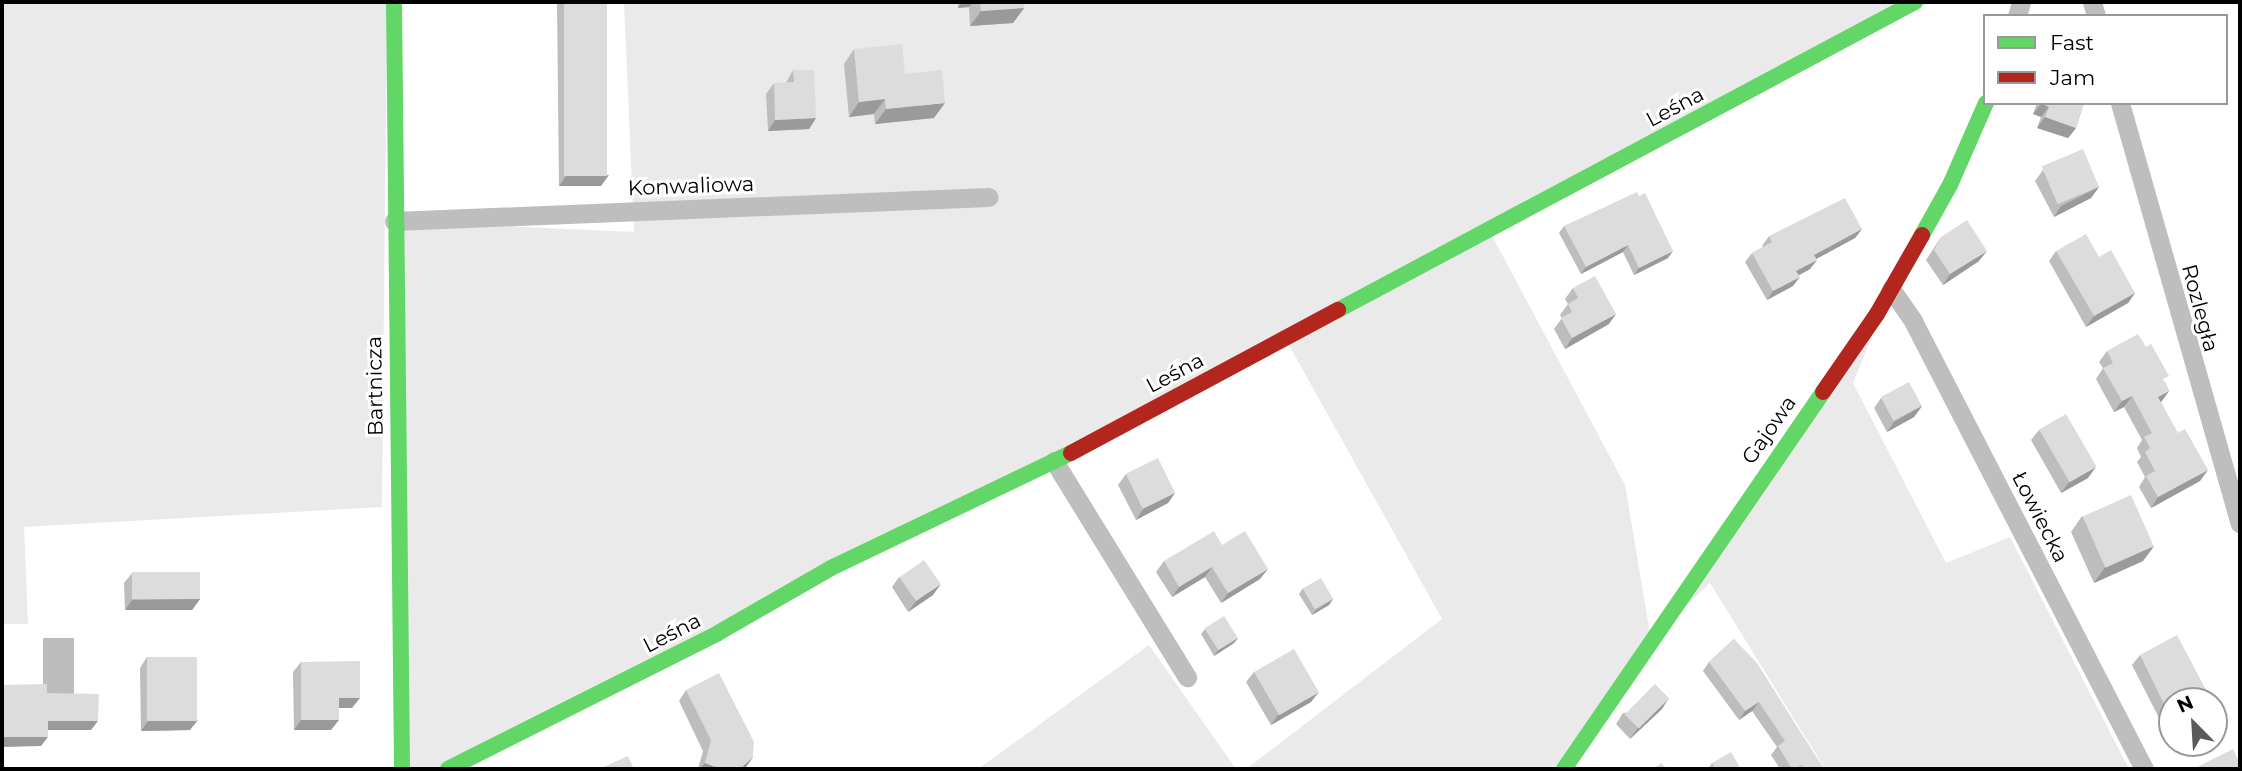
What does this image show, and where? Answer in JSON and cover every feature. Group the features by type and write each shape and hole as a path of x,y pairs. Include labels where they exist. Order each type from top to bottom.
{"street":[{"name":"Bartnicza","path":"394,2 394,221 402,769"},
{"name":"Leśna","path":"448,769 718,633 831,568 1054,461 1915,2"},
{"name":"Gajowa","path":"1564,769 1891,289 1950,185 1985,105"},
{"name":"Rozległa","path":"2121,105 2240,523"},
{"name":"Konwaliowa","path":"394,221 989,197"},
{"name":"Łowiecka","path":"1891,289 1913,321 2144,769"},
{"path":"1054,461 1187,677"}],"shaded area":[{"path":"2,2 387,2 382,507 24,527 28,624 2,624"},
{"path":"624,2 1930,2 1490,232 1625,485 1651,639 1891,289 1853,383 1946,563 2010,537 2129,769 1825,769 1710,583 1651,640 1564,769 1246,769 1442,619 1285,338 448,769 402,769 394,221 634,232"},
{"path":"43,638 74,638 74,697 43,697"},
{"path":"1149,645 1236,769 978,769"}],"building":[{"path":"564,2 607,2 607,176 564,176"},
{"path":"980,2 1023,2 1024,8 981,11"},
{"path":"902,44 905,74 942,70 945,103 886,109 885,99 859,102 854,49"},
{"path":"793,70 814,70 816,118 775,120 774,83 794,82"},
{"path":"2045,105 2083,105 2076,128 2045,117 2049,107"},
{"path":"2083,149 2099,187 2058,204 2042,167"},
{"path":"1637,192 1639,196 1645,193 1673,251 1639,268 1628,245 1586,267 1564,226"},
{"path":"1845,198 1862,229 1814,255 1817,260 1796,271 1800,277 1773,291 1752,253 1772,242 1769,236"},
{"path":"1967,220 1987,251 1950,274 1934,250 1941,237"},
{"path":"2086,234 2099,257 2111,250 2135,293 2094,316 2056,251"},
{"path":"1595,276 1616,314 1572,338 1561,318 1572,312 1568,304 1578,298 1573,288"},
{"path":"2138,334 2146,347 2151,344 2169,376 2163,379 2169,391 2158,397 2178,433 2185,429 2208,470 2158,497 2146,476 2155,471 2145,452 2150,448 2144,437 2152,433 2132,396 2122,401 2103,368 2113,363 2107,351"},
{"path":"1909,382 1922,406 1893,421 1881,397"},
{"path":"2066,414 2096,467 2070,482 2039,430"},
{"path":"1158,458 1175,493 1143,509 1126,474"},
{"path":"2131,495 2154,546 2105,568 2083,517"},
{"path":"1214,531 1222,545 1245,531 1268,569 1228,593 1212,567 1179,587 1164,561"},
{"path":"924,560 941,584 916,601 899,577"},
{"path":"132,572 200,572 200,599 132,599"},
{"path":"1321,578 1333,599 1315,609 1303,588"},
{"path":"1224,616 1238,638 1218,650 1204,628"},
{"path":"2177,635 2204,687 2158,687 2158,692 2140,655"},
{"path":"1734,639 1757,663 1824,769 1804,769 1801,765 1792,769 1778,746 1785,741 1759,702 1745,711 1709,662"},
{"path":"1294,649 1319,692 1279,715 1254,672"},
{"path":"147,657 197,657 197,721 147,721"},
{"path":"360,661 360,698 339,698 339,720 301,720 301,662"},
{"path":"719,673 754,742 753,757 740,769 721,769 705,763 711,740 686,690"},
{"path":"47,684 47,693 99,694 98,721 48,721 48,737 2,737 2,685"},
{"path":"1655,684 1669,698 1639,729 1625,714"},
{"path":"2233,749 2240,769 2195,769 2217,757 2228,757 2228,752"},
{"path":"1731,752 1741,769 1715,769 1712,763"},
{"path":"628,756 634,769 599,769"},
{"path":"1661,763 1667,769 1654,769"}],"traffic: fast":[{"path":"394,2 402,769"},
{"path":"1338,310 1915,2"},
{"path":"1922,235 1950,185 1985,105"},
{"path":"1564,769 1823,392"},
{"path":"448,769 718,633 831,568 1071,453"}],"traffic: jam":[{"path":"1823,392 1877,314 1922,235"},
{"path":"1071,453 1338,310"}]}
